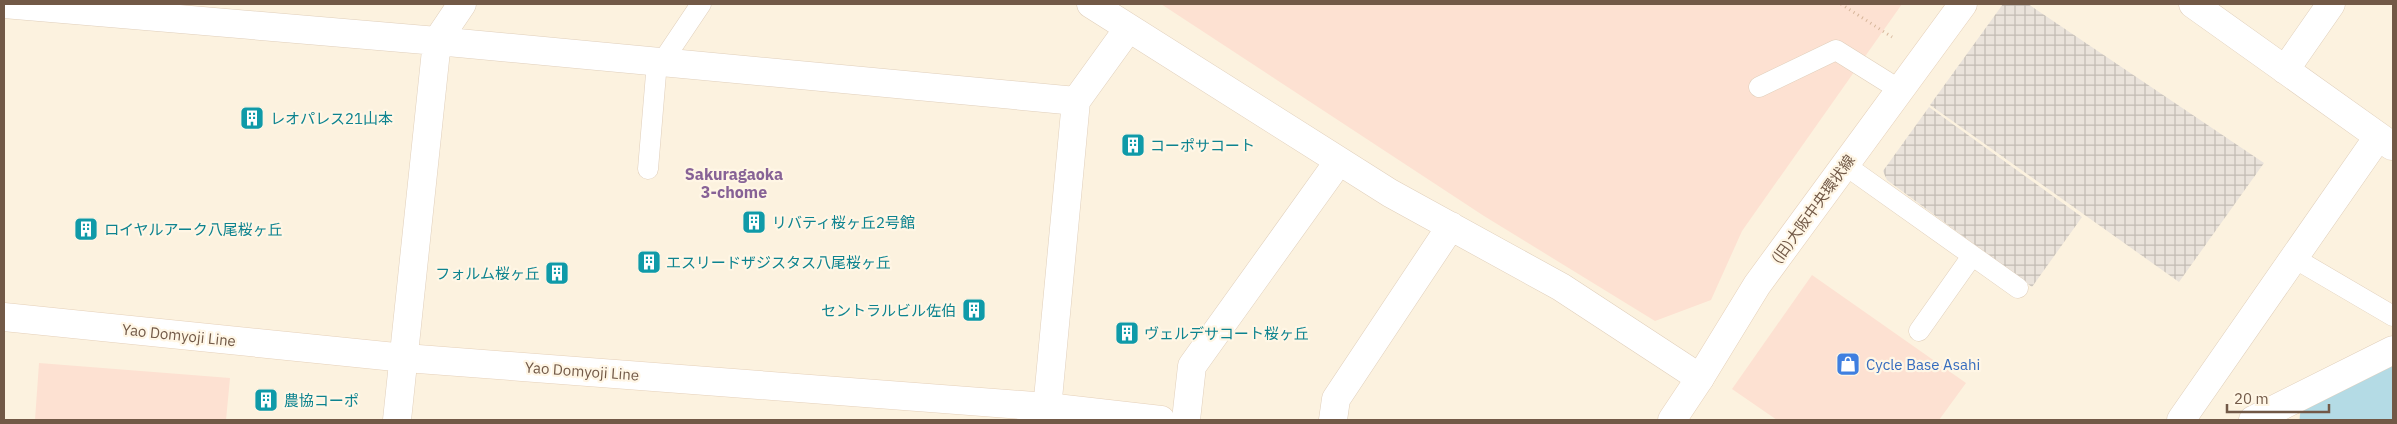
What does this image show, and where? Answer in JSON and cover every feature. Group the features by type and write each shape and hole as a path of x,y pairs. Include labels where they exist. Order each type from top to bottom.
{"street":[{"path":"4,4 130,10 1076,101"},
{"path":"398,420 437,41 462,4"},
{"path":"1091,4 1339,161 1561,287 1700,378"},
{"name":"(旧)大阪中央環状線","path":"1672,420 1757,285 1963,4"},
{"path":"2181,420 2294,258 2386,142 2193,4"},
{"path":"2285,70 2331,4"},
{"path":"1047,414 1076,101 1128,29"},
{"path":"1186,420 1192,366 1339,161"},
{"path":"1334,420 1336,400 1451,226"},
{"name":"Yao Domyoji Line","path":"4,317 405,358 1047,414 1160,420"},
{"path":"2253,420 2393,350"}],"lane":[{"path":"648,169 659,62 701,4"},
{"path":"1759,87 1836,50 1900,90"},
{"path":"1845,165 2018,288"},
{"path":"1920,331 1972,256"},
{"path":"2294,258 2393,316"}],"path":[{"path":"1841,4 1892,37"}],"shaded area":[{"path":"1161,4 1902,4 1742,231 1711,300 1655,321 1484,216"},
{"path":"2003,4 2028,4 2264,163 2179,282 1930,105"},
{"path":"1929,107 2082,217 2032,287 1887,180 1883,171"},
{"path":"1812,275 1966,383 1939,420 1777,420 1732,389"},
{"path":"39,363 230,378 226,420 35,420"}],"waterway":[{"path":"2330,420 2393,391"}],"place":[{"name":"レオパレス21山本","path":"252,118"},
{"name":"コーポサコート","path":"1133,145"},
{"name":"リバティ桜ヶ丘2号館","path":"754,222"},
{"name":"ロイヤルアーク八尾桜ヶ丘","path":"86,229"},
{"name":"エスリードザジスタス八尾桜ヶ丘","path":"649,262"},
{"name":"フォルム桜ヶ丘","path":"557,273"},
{"name":"セントラルビル佐伯","path":"974,310"},
{"name":"ヴェルデサコート桜ヶ丘","path":"1127,333"},
{"name":"Cycle Base Asahi","path":"1848,364"},
{"name":"農協コーポ","path":"266,400"}],"district":[{"name":"Sakuragaoka 3-chome","path":"734,183"}]}
